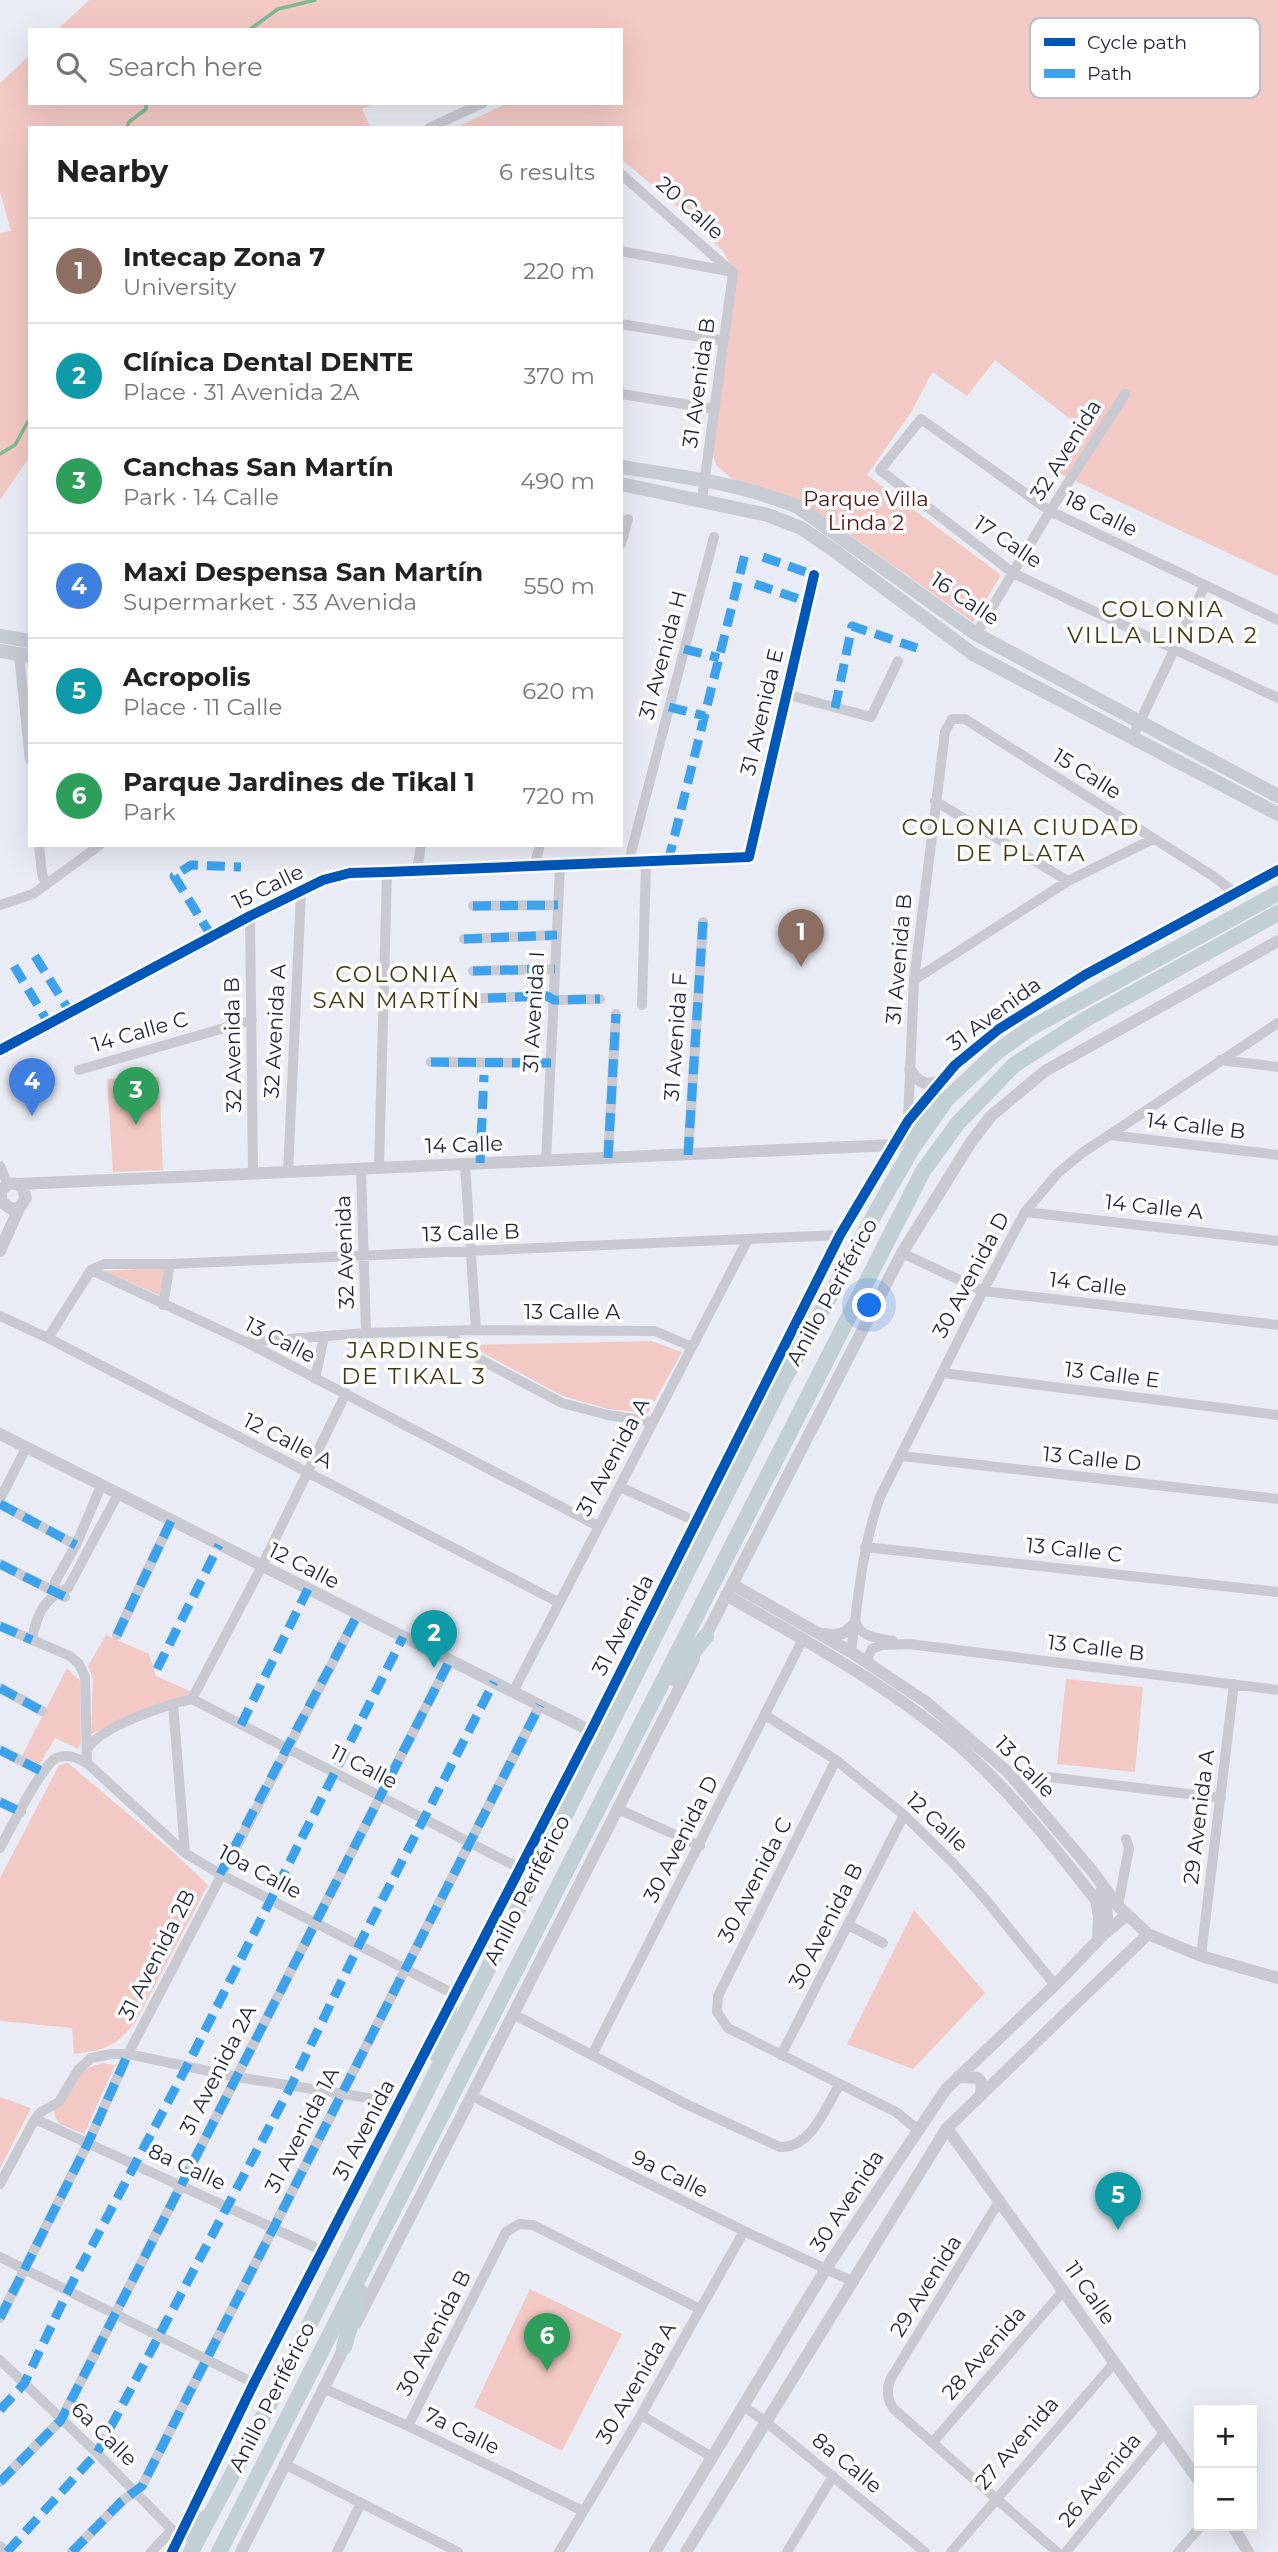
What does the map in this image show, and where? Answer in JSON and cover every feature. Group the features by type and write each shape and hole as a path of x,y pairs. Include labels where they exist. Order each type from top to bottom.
{"highway":[{"name":"Anillo Periférico","path":"191,2552 268,2407 781,1385 900,1170 947,1099 997,1052 1029,1029 1278,893"},
{"name":"Anillo Periférico","path":"219,2552 923,1171 951,1131 1014,1065 1086,1019 1278,913"},
{"path":"894,1145 924,1112 947,1099"},
{"path":"781,1385 797,1324"},
{"path":"649,1710 706,1636"},
{"path":"427,2089 452,2000"},
{"path":"344,2347 370,2257"},
{"path":"176,2533 211,2514"}],"main road":[{"name":"16 Calle","path":"623,467 705,480 775,498 798,507 976,634 1275,791"},
{"name":"16 Calle","path":"623,484 768,515 801,528 974,654 1278,814"},
{"path":"0,636 28,641"},
{"path":"0,652 24,655"}],"street":[{"path":"433,126 479,105"},
{"name":"20 Calle","path":"623,176 733,272"},
{"path":"623,251 733,272"},
{"name":"31 Avenida B","path":"702,499 733,272"},
{"path":"623,324 724,341"},
{"path":"623,394 715,409"},
{"name":"32 Avenida","path":"976,634 1125,394"},
{"name":"18 Calle","path":"880,470 921,419 1050,511 1278,620"},
{"name":"17 Calle","path":"880,470 1013,573 1278,698"},
{"path":"623,537 628,519"},
{"name":"31 Avenida H","path":"628,864 714,537"},
{"name":"31 Avenida E","path":"750,857 814,575"},
{"path":"1132,738 1205,585"},
{"path":"24,655 28,725"},
{"path":"785,694 872,717 898,661"},
{"name":"31 Avenida B","path":"908,1121 914,980 945,732 952,719"},
{"name":"15 Calle","path":"952,719 965,719 1234,892"},
{"path":"935,801 1068,881"},
{"path":"914,980 1068,881 1153,839"},
{"path":"39,847 46,885"},
{"path":"0,905 21,900 97,847"},
{"path":"417,871 421,847"},
{"path":"534,867 539,847"},
{"name":"15 Calle","path":"0,1050 250,916 335,876 750,857"},
{"path":"642,1005 646,863"},
{"name":"31 Avenida I","path":"546,1161 560,866"},
{"name":"31 Avenida","path":"172,2552 176,2533 591,1731 840,1236 908,1121 955,1065 999,1029 1085,975 1278,870"},
{"path":"379,1168 387,872"},
{"name":"32 Avenida A","path":"288,1172 301,893"},
{"path":"472,906 558,905"},
{"name":"32 Avenida B","path":"250,916 253,1173"},
{"name":"31 Avenida F","path":"688,1155 703,922"},
{"path":"464,939 557,935"},
{"path":"241,2552 902,1253 971,1142 991,1115 1045,1071 1278,941"},
{"path":"473,971 555,969"},
{"path":"461,999 547,996 554,1000 600,999"},
{"path":"608,1158 615,1014"},
{"name":"14 Calle C","path":"79,1070 252,1020"},
{"name":"30 Avenida D","path":"850,1652 865,1547 880,1497 983,1291 1026,1212 1057,1174 1082,1153 1278,1023"},
{"path":"1220,1060 1278,1067"},
{"path":"431,1062 551,1063"},
{"path":"910,1070 925,1084 942,1081"},
{"name":"14 Calle B","path":"1110,1135 1278,1155"},
{"name":"14 Calle","path":"8,1190 36,1183 894,1145"},
{"path":"466,1164 476,1330"},
{"path":"2,1169 8,1190 7,1207 19,1208"},
{"name":"32 Avenida","path":"361,1169 366,1333"},
{"name":"14 Calle","path":"0,1251 19,1208 25,1202 8,1190"},
{"name":"14 Calle A","path":"1026,1212 1278,1241"},
{"name":"13 Calle B","path":"92,1270 104,1264 170,1264 840,1236"},
{"name":"31 Avenida A","path":"513,1692 747,1241"},
{"name":"14 Calle","path":"902,1253 983,1291 1278,1325"},
{"path":"163,1305 170,1264"},
{"path":"48,1338 92,1270"},
{"name":"13 Calle","path":"92,1270 246,1342 598,1526"},
{"name":"12 Calle A","path":"0,1316 48,1338 558,1602"},
{"name":"13 Calle A","path":"246,1342 366,1333 476,1330 655,1331 692,1347"},
{"path":"450,1332 464,1351 562,1403 608,1415 653,1422"},
{"path":"315,1379 324,1337"},
{"name":"13 Calle E","path":"942,1373 1278,1415"},
{"path":"88,1748 100,1735 173,1704 192,1699 262,1566 346,1393"},
{"name":"12 Calle","path":"0,1434 591,1731"},
{"path":"26,1448 0,1502 76,1545"},
{"name":"13 Calle D","path":"901,1456 1278,1499"},
{"path":"60,1595 55,1582 76,1545 101,1486"},
{"path":"620,1487 686,1517"},
{"path":"32,1640 37,1616 68,1588 118,1494"},
{"path":"117,1635 171,1521"},
{"name":"13 Calle C","path":"865,1547 1278,1592"},
{"path":"0,1564 60,1595"},
{"name":"13 Calle","path":"729,1590 818,1633 926,1702 1008,1772 1122,1911 1148,1934 1201,1956 1278,1978"},
{"name":"13 Calle","path":"729,1590 880,1687 958,1745 1025,1812 1096,1900 1101,1937"},
{"name":"31 Avenida 2B","path":"0,2318 88,2143 128,2054 358,1614"},
{"path":"818,1633 838,1636 846,1633 855,1623"},
{"name":"13 Calle B","path":"855,1623 866,1635 909,1644 1278,1690"},
{"path":"0,1626 70,1656 79,1664 85,1677 87,1763"},
{"name":"30 Avenida D","path":"592,2055 803,1639"},
{"name":"13 Calle B","path":"866,1662 872,1649 909,1644"},
{"name":"31 Avenida 2A","path":"0,2482 61,2420 450,1660"},
{"name":"29 Avenida A","path":"1201,1956 1234,1684"},
{"path":"0,1688 42,1711"},
{"name":"11 Calle","path":"192,1699 519,1868"},
{"path":"173,1704 185,1853"},
{"name":"31 Avenida 1A","path":"72,2552 142,2486 540,1705"},
{"name":"12 Calle","path":"765,1715 836,1760 904,1815 986,1900 1055,1985"},
{"path":"0,1750 43,1772 0,1848"},
{"name":"10a Calle","path":"43,1772 54,1759 67,1755 87,1763 185,1853 220,1874 406,1969 452,2000"},
{"name":"30 Avenida C","path":"781,2055 728,2028 720,2018 716,2005 718,1996 836,1760"},
{"path":"1008,1772 1221,1797"},
{"path":"0,1802 21,1812"},
{"path":"618,1809 700,1846"},
{"name":"30 Avenida B","path":"781,2055 904,1815"},
{"path":"1122,1911 1129,1848 1126,1839"},
{"path":"1100,1883 1108,1922 1101,1937"},
{"name":"30 Avenida","path":"655,2552 827,2267 946,2089 1055,1985 1122,1911"},
{"path":"848,1925 883,1943"},
{"path":"686,2552 947,2128 1148,1934"},
{"path":"513,2014 688,2105 780,2147 790,2146 806,2137 840,2084"},
{"path":"0,2184 35,2119 41,2112 59,2102 78,2070 91,2058 128,2054 237,2077 400,2103"},
{"path":"781,2055 895,2112 917,2129"},
{"path":"958,2077 978,2078 982,2084 981,2094"},
{"name":"9a Calle","path":"472,2096 805,2261 827,2267 854,2282"},
{"name":"8a Calle","path":"35,2119 323,2251"},
{"name":"11 Calle","path":"947,2128 1194,2474"},
{"name":"29 Avenida","path":"933,2442 894,2409 888,2393 891,2378 1000,2200"},
{"name":"30 Avenida B","path":"408,2426 506,2232 519,2224 533,2225 701,2309"},
{"name":"30 Avenida A","path":"559,2552 641,2415 744,2231"},
{"path":"0,2257 254,2383"},
{"name":"28 Avenida","path":"933,2442 1065,2290"},
{"name":"6a Calle","path":"0,2360 176,2533"},
{"name":"27 Avenida","path":"951,2552 1115,2362"},
{"name":"7a Calle","path":"323,2388 583,2511"},
{"name":"8a Calle","path":"743,2406 925,2552"},
{"path":"641,2415 712,2457"},
{"name":"26 Avenida","path":"1066,2552 1164,2433"},
{"path":"933,2442 994,2499 1057,2552"},
{"path":"284,2464 458,2552"},
{"path":"788,2551 833,2476"},
{"path":"337,2552 361,2503"},
{"path":"1178,2552 1197,2531"},
{"path":"1236,2531 1248,2552"},
{"name":"31 Avenida","path":"151,2552 176,2533"},
{"path":"0,2546 6,2552"}],"green space":[{"name":"Parque Villa Linda 2","path":"89,0 1278,0 1277,576 1052,470 1080,427 995,360 967,396 932,372 912,411 867,475 1001,575 973,622 820,514 745,490 716,465 710,443 736,276 723,251 670,200 623,161 623,126 459,126 504,105 623,105 623,28 59,28"},
{"path":"28,57 28,105 371,105 362,109 370,126 28,126 28,459 0,500 0,233 11,231 0,192 0,83"},
{"path":"159,1077 163,1170 113,1172 107,1079"},
{"path":"168,1267 159,1295 104,1271"},
{"path":"651,1341 682,1352 648,1413 608,1409 563,1396 468,1345"},
{"path":"106,1635 149,1654 156,1676 192,1692 189,1698 167,1701 91,1734 93,1679 88,1666"},
{"path":"67,1668 80,1681 81,1743 78,1749 55,1738 40,1764 22,1756"},
{"path":"1066,1679 1143,1687 1135,1772 1057,1764"},
{"path":"68,1763 208,1885 136,2021 122,2037 109,2046 74,2054 72,2028 0,2021 0,1878 59,1765"},
{"path":"914,1910 985,1993 913,2069 847,2044"},
{"path":"103,2063 115,2065 84,2134 60,2124 54,2114 54,2104 62,2088 86,2069"},
{"path":"0,2097 31,2108 0,2168"},
{"path":"530,2289 622,2334 562,2451 474,2407"}],"waterway":[{"path":"252,28 278,9 315,0"},
{"path":"128,126 146,109 146,105"},
{"path":"0,454 15,445 28,422"}],"marked path":[{"path":"668,862 746,550"},
{"path":"763,557 814,575"},
{"path":"755,584 808,602"},
{"path":"835,708 852,626 917,648"},
{"path":"684,649 719,658"},
{"path":"669,707 705,716"},
{"path":"212,937 174,876 191,865 241,867"},
{"path":"473,906 558,905"},
{"path":"688,1155 703,922"},
{"path":"464,939 557,935"},
{"path":"35,956 70,1012"},
{"path":"14,966 49,1024"},
{"path":"473,971 555,969"},
{"path":"461,999 547,996 554,1000 600,999"},
{"path":"608,1158 616,1014"},
{"path":"431,1062 551,1063"},
{"path":"480,1163 484,1075"},
{"path":"0,1504 76,1545"},
{"path":"117,1635 171,1521"},
{"path":"157,1669 219,1545"},
{"path":"0,1564 65,1597"},
{"path":"241,1725 308,1589"},
{"path":"220,1874 358,1614"},
{"path":"0,1626 32,1640"},
{"path":"0,2410 24,2384 68,2291 187,2066 403,1637"},
{"path":"0,2482 61,2420 450,1660"},
{"path":"7,2552 97,2453 291,2086 359,1945 494,1682"},
{"path":"0,1688 42,1711"},
{"path":"72,2552 122,2501 142,2486 540,1705"},
{"path":"0,1750 43,1772"},
{"path":"0,1802 21,1812"},
{"path":"0,2318 88,2143 128,2054"}],"cycle path":[{"path":"0,1050 250,916 323,880 350,873 749,857 814,575"},
{"path":"172,2552 254,2383 591,1731 840,1235 908,1121 955,1065 999,1029 1085,975 1278,870"}],"place":[{"name":"Intecap Zona 7","path":"801,967"},
{"name":"Maxi Despensa San Martín","path":"32,1116"},
{"name":"Canchas San Martín","path":"136,1125"},
{"name":"Clínica Dental DENTE","path":"434,1668"},
{"name":"Acropolis","path":"1118,2230"},
{"name":"Parque Jardines de Tikal 1","path":"547,2371"}],"district":[{"name":"COLONIA VILLA LINDA 2","path":"1163,622"},
{"name":"COLONIA CIUDAD DE PLATA","path":"1021,840"},
{"name":"COLONIA SAN MARTÍN","path":"397,987"},
{"name":"JARDINES DE TIKAL 3","path":"414,1363"}]}
